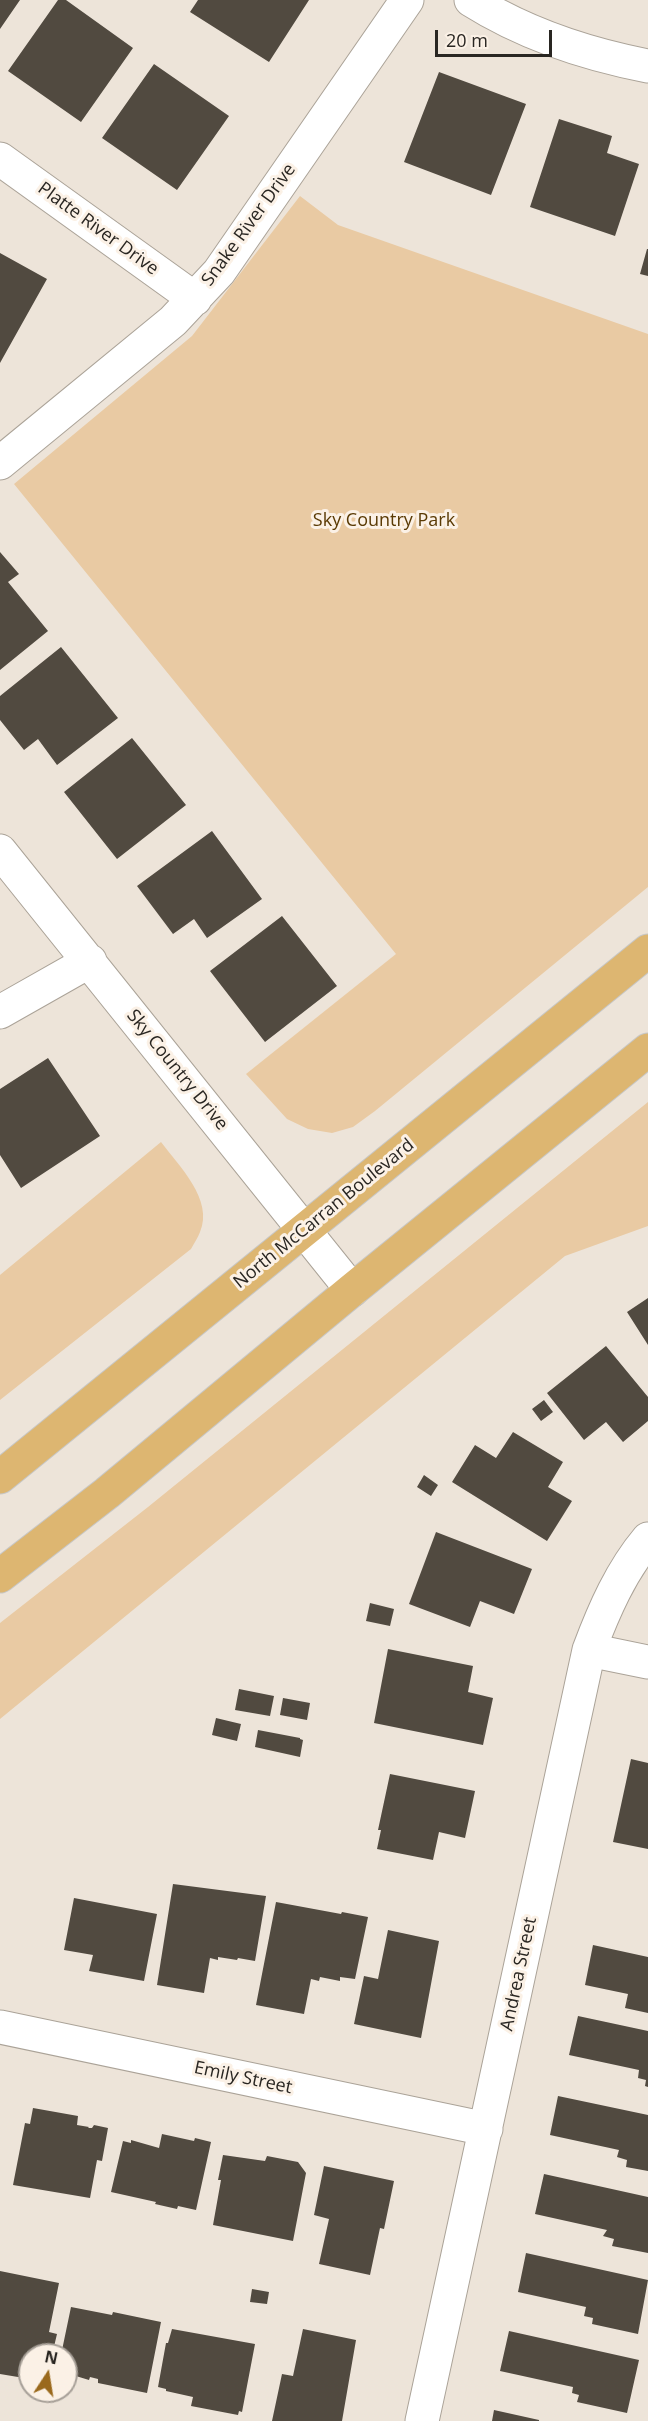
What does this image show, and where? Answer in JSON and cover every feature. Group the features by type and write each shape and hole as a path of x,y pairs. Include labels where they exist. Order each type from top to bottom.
{"main road":[{"name":"North McCarran Boulevard","path":"0,1477 648,951"},
{"path":"0,1576 106,1493 648,1050"}],"street":[{"name":"Snake River Drive","path":"0,463 173,321 219,272 407,0"},
{"path":"471,0 545,38 613,60 648,66"},
{"name":"Platte River Drive","path":"0,159 195,299"},
{"name":"Sky Country Drive","path":"0,851 352,1290"},
{"path":"0,1012 90,962"},
{"name":"Andrea Street","path":"422,2421 589,1650 605,1608 635,1554 648,1539"},
{"path":"589,1650 648,1662"},
{"name":"Emily Street","path":"0,2027 486,2129"}],"green space":[{"name":"Sky Country Park","path":"300,196 338,225 648,334 648,887 375,1111 353,1127 332,1133 308,1129 287,1119 246,1074 396,954 14,484 192,336"},
{"path":"648,1102 648,1226 565,1256 0,1719 0,1623 148,1507"},
{"path":"161,1142 199,1196 203,1220 200,1232 191,1249 0,1400 0,1275"}],"building":[{"path":"0,0 20,0 0,29"},
{"path":"58,0 66,0 133,48 81,122 8,71"},
{"path":"198,0 309,0 269,62 190,12"},
{"path":"154,64 229,116 177,190 102,138"},
{"path":"439,72 526,104 491,195 404,162"},
{"path":"559,119 612,136 607,153 639,164 615,236 530,207"},
{"path":"648,249 648,276 640,274"},
{"path":"0,253 47,279 0,363"},
{"path":"0,552 19,574 8,582 48,631 0,670"},
{"path":"61,647 118,718 57,765 38,739 24,750 0,720 0,696"},
{"path":"132,738 186,805 117,859 64,792"},
{"path":"212,831 262,899 207,938 194,919 173,934 137,886"},
{"path":"282,916 337,986 265,1042 210,971"},
{"path":"48,1058 100,1136 21,1188 0,1155 0,1089"},
{"path":"648,1298 648,1345 627,1312"},
{"path":"606,1346 648,1397 648,1421 623,1442 606,1422 584,1440 547,1393"},
{"path":"544,1400 553,1412 541,1421 532,1409"},
{"path":"513,1432 563,1462 548,1487 572,1501 547,1541 452,1482 475,1445 496,1458"},
{"path":"424,1475 438,1485 431,1496 417,1487"},
{"path":"436,1532 532,1569 514,1614 480,1601 470,1627 409,1604"},
{"path":"370,1603 394,1609 390,1626 366,1621"},
{"path":"388,1649 473,1666 468,1692 493,1698 483,1745 374,1723"},
{"path":"239,1689 274,1696 270,1716 235,1710"},
{"path":"283,1698 310,1703 307,1720 280,1715"},
{"path":"216,1718 241,1724 237,1741 212,1735"},
{"path":"258,1730 300,1738 303,1740 300,1757 255,1747"},
{"path":"631,1759 648,1763 648,1849 613,1842"},
{"path":"390,1774 475,1791 465,1838 439,1832 433,1860 377,1849 381,1830 378,1830"},
{"path":"173,1884 266,1896 255,1961 238,1958 237,1960 218,1957 218,1960 210,1958 204,1993 157,1985"},
{"path":"74,1898 157,1914 144,1981 89,1971 93,1955 64,1950"},
{"path":"276,1902 368,1917 355,1979 340,1977 340,1981 320,1977 319,1981 311,1979 304,2014 256,2005"},
{"path":"388,1930 439,1941 421,2038 354,2024 364,1976 378,1979"},
{"path":"593,1945 648,1957 648,2013 625,2008 628,1994 585,1985"},
{"path":"578,2016 648,2031 648,2087 645,2086 646,2080 638,2078 639,2070 569,2055"},
{"path":"558,2096 648,2115 648,2171 626,2167 627,2160 617,2157 619,2150 550,2135"},
{"path":"33,2108 78,2116 77,2125 88,2128 94,2125 108,2128 102,2161 97,2160 90,2198 13,2185 25,2123 30,2124"},
{"path":"162,2134 211,2142 196,2210 178,2206 177,2209 111,2192 123,2141 131,2143 131,2140 159,2148"},
{"path":"223,2155 265,2161 267,2156 298,2162 306,2173 293,2241 213,2225"},
{"path":"324,2166 394,2181 384,2229 380,2228 370,2275 319,2264 329,2219 314,2215"},
{"path":"544,2174 648,2197 648,2253 612,2246 614,2239 603,2236 607,2230 535,2214"},
{"path":"526,2253 648,2280 638,2334 592,2324 593,2318 584,2316 586,2307 518,2292"},
{"path":"0,2271 59,2283 49,2332 57,2334 55,2343 18,2343 18,2377 0,2374"},
{"path":"252,2289 269,2292 267,2304 250,2302"},
{"path":"71,2307 112,2315 113,2312 161,2322 147,2393 98,2383 98,2379 90,2377 89,2380 78,2377 78,2343 64,2343"},
{"path":"172,2329 255,2344 242,2412 239,2411 238,2415 191,2406 193,2397 158,2387 166,2343 168,2343"},
{"path":"303,2329 356,2340 342,2421 272,2421 282,2374 293,2376"},
{"path":"509,2331 639,2360 627,2413 577,2402 579,2395 572,2393 573,2387 500,2371"},
{"path":"494,2410 539,2420 539,2421 492,2421"}]}
